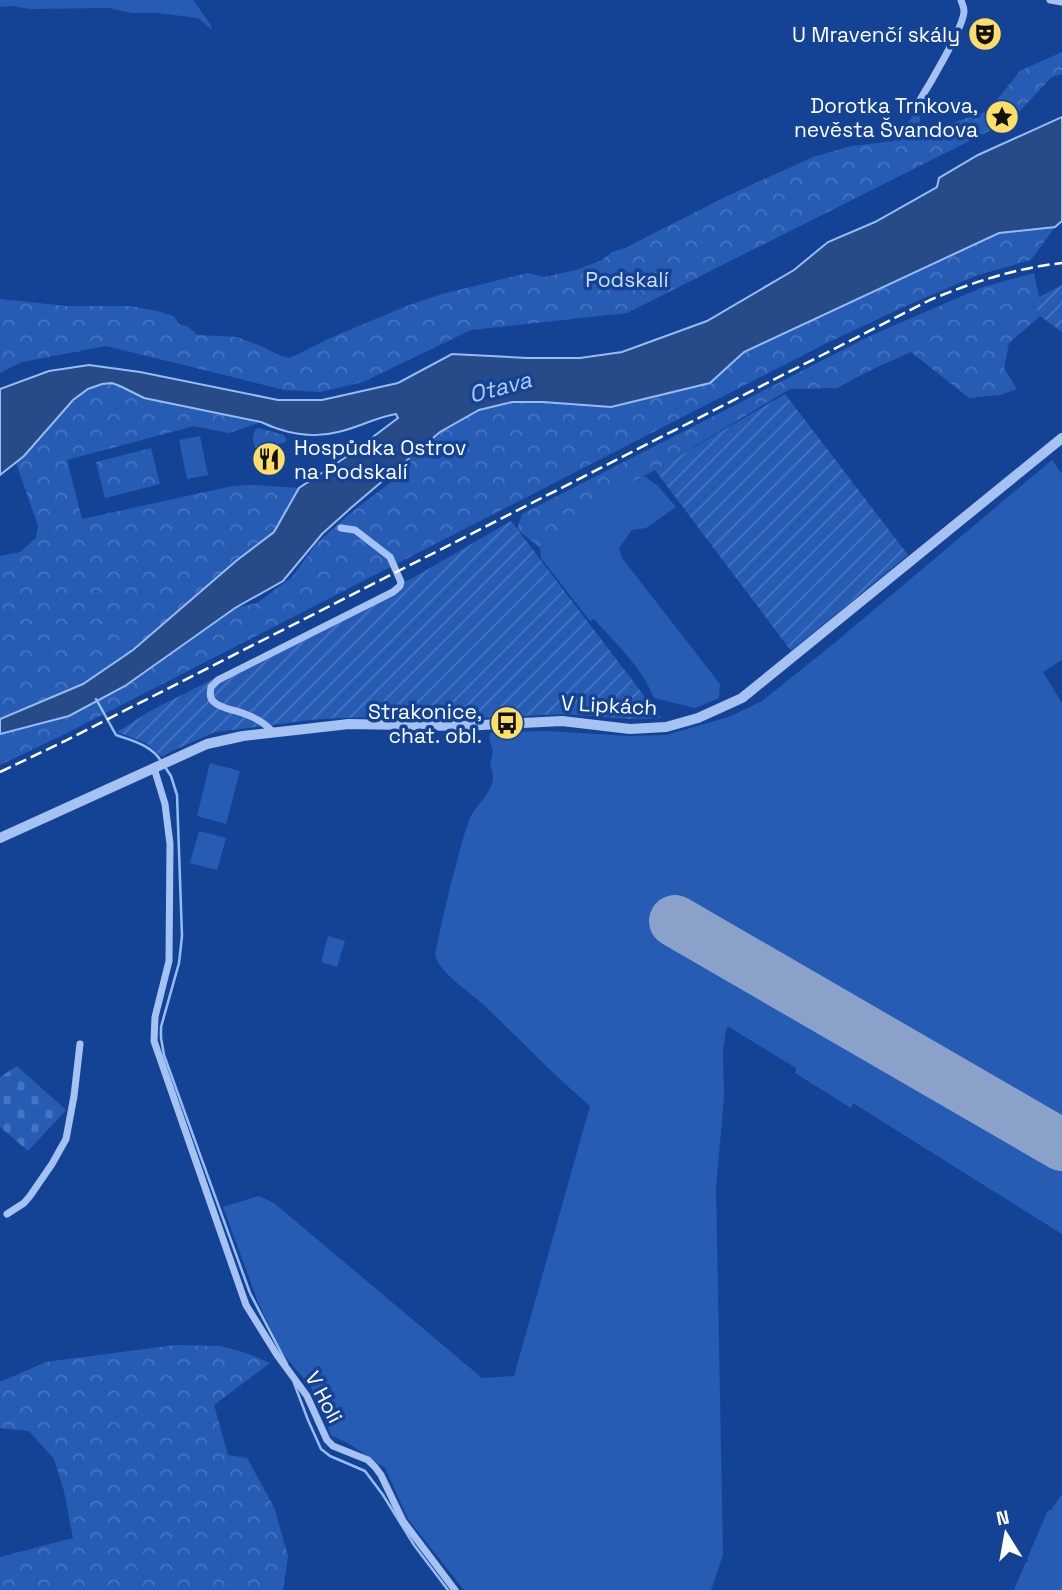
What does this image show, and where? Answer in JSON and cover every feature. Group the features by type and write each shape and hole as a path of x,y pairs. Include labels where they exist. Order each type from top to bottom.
{"street":[{"path":"918,103 959,29 964,11 961,0"},
{"path":"1050,0 1062,2"},
{"name":"V Lipkách","path":"0,838 207,744 243,736 349,724 462,726 562,722 630,729 666,727 698,718 742,698 1060,444"},
{"path":"273,732 263,722 214,703 210,695 211,687 218,680 393,592 400,586 400,578 390,557 355,530 341,528"},
{"name":"V Holi","path":"154,768 165,804 170,844 169,961 155,1017 154,1041 246,1305 307,1396 327,1440 342,1451 368,1460 375,1467 403,1521 455,1590"},
{"path":"7,1214 30,1196 66,1139 80,1044"}],"green space":[{"path":"0,0 193,0 212,30 198,18 132,13 109,8 0,7"},
{"name":"Podskalí","path":"1062,52 1062,74 1052,77 1011,120 627,313 471,330 363,382 321,392 285,390 106,346 22,362 0,373 0,299 66,306 130,306 157,311 174,316 179,324 198,335 237,337 288,358 404,307 442,294 527,273 544,277 600,261 612,252 813,157 852,146 894,141 920,107 920,134 988,111 1020,71"},
{"path":"1055,227 1031,260 978,275 829,342 0,765 0,734 69,716 125,686 235,608 257,603 292,577 316,544 395,479 416,454 440,432 479,410 512,402 611,407 710,383 744,352 999,233"},
{"path":"1034,273 1039,297 1033,304 1040,316 1009,343 1004,368 1017,389 1000,395 969,398 911,352 837,388 790,389 629,484 584,521 563,531 540,548 517,529 522,514 872,335 983,287"},
{"path":"1062,285 1062,332 1040,316 1033,304 1039,297"},
{"path":"112,383 144,398 261,422 229,433 194,426 67,460 82,519 233,486 299,488 274,532 236,561 133,650 83,684 0,719 0,556 20,552 36,538 38,526 16,463 74,400 99,385"},
{"path":"785,394 908,555 791,651 655,470"},
{"path":"259,428 284,435 286,442 257,449 253,437"},
{"path":"200,436 208,475 187,479 179,440"},
{"path":"151,448 160,484 105,498 96,462"},
{"path":"1052,460 1062,474 1062,660 1043,672 1062,703 1062,1234 853,1103 851,1108 795,1073 796,1068 729,1027 726,1029 723,1051 724,1098 716,1187 723,1555 711,1590 464,1590 408,1519 385,1468 331,1435 311,1387 282,1353 258,1302 223,1207 259,1196 274,1203 482,1378 514,1376 590,1106 450,976 435,955 466,829 493,780 490,766 493,752 490,733 547,731 629,736 666,735 729,717 762,701"},
{"path":"644,476 657,485 676,507 646,528 632,530 619,548 622,558 720,684 719,698 695,708 654,698 643,676 627,656 594,619 590,621 541,558 540,548 563,531 584,521 604,502"},
{"path":"511,521 661,718 632,719 564,714 452,719 395,716 319,719 215,732 162,757 146,743 117,732 152,710 418,575"},
{"path":"210,763 240,771 226,824 197,816"},
{"path":"199,831 226,838 217,870 190,863"},
{"path":"328,936 345,941 337,967 321,962"},
{"path":"17,1066 66,1110 28,1151 0,1127 0,1077"},
{"path":"175,1345 220,1346 270,1363 214,1405 228,1455 247,1458 274,1507 288,1556 283,1590 0,1590 0,1557 73,1538 64,1491 54,1459 29,1431 0,1428 0,1382 46,1362"},
{"path":"1062,1494 1062,1590 1014,1590 1048,1510 1050,1511"}],"water":[{"name":"Otava","path":"1062,117 1062,221 1055,227 999,233 744,352 710,383 611,407 512,402 479,410 440,432 352,507 322,534 283,581 235,608 125,686 69,716 0,734 0,719 83,684 133,650 236,561 274,532 299,488 398,418 396,414 389,415 328,434 298,434 261,422 144,398 112,383 102,384 88,389 73,400 24,456 0,475 0,389 49,371 89,365 140,372 278,400 322,400 398,383 452,354 580,358 622,352 707,321 794,270 828,242 875,222 937,187 939,178 978,155"}],"waterway":[{"path":"96,699 116,735 147,747 161,761"},
{"path":"165,767 177,795 182,936 179,963 161,1027 164,1055 250,1293 287,1364"},
{"path":"294,1383 321,1449 330,1456 365,1471 414,1545 448,1590"}],"runway":[{"path":"675,921 1062,1145"}],"railway":[{"path":"0,772 930,300 995,277 1062,263"}],"place":[{"name":"U Mravenčí skály","path":"985,34"},
{"name":"Dorotka Trnkova, nevěsta Švandova","path":"1002,117"},
{"name":"Hospůdka Ostrov na Podskalí","path":"269,459"},
{"name":"Strakonice, chat. obl.","path":"507,723"}]}
